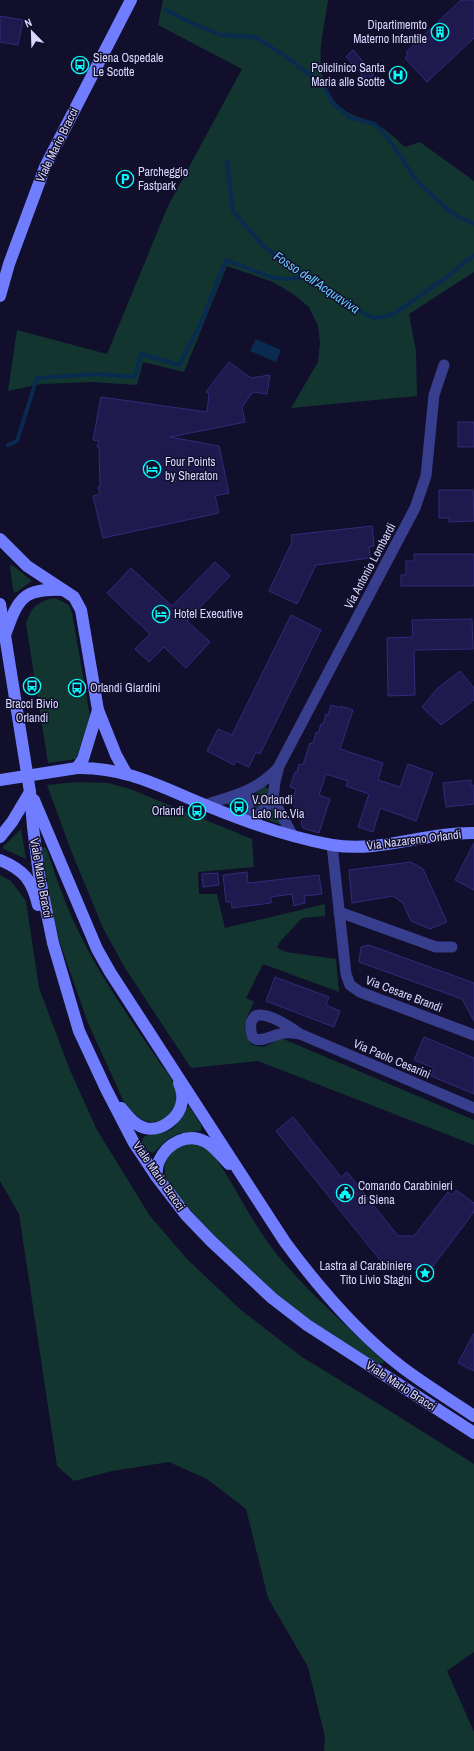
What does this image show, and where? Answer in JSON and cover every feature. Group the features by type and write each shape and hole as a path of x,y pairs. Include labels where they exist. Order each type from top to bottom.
{"main road":[{"name":"Viale Mario Bracci","path":"0,296 11,256 45,167 131,0"},
{"path":"0,539 27,566 74,597 79,605 98,710 116,755 126,773"},
{"path":"5,637 16,606 26,596 40,590 64,590"},
{"name":"Viale Mario Bracci","path":"0,604 30,792 39,875 53,943 72,1010 88,1053 134,1143 156,1176 186,1215 211,1241 272,1298 307,1325 474,1433"},
{"path":"77,768 83,759 98,710"},
{"name":"Via Nazareno Orlandi","path":"0,780 77,768 100,768 126,773 251,823 293,836 332,845 381,845 456,834 474,833"},
{"name":"Viale Mario Bracci","path":"30,792 97,948 125,996 290,1248 342,1312 404,1368 474,1416"},
{"path":"0,837 12,822 30,792"},
{"path":"0,860 14,867 28,879 35,894 42,922 53,943"},
{"path":"88,1053 120,1107 136,1124 144,1128 155,1128 165,1125 177,1112 182,1102 178,1076"},
{"path":"156,1176 159,1160 166,1151 175,1143 190,1138 199,1139 211,1145 245,1180"}],"street":[{"name":"Via Antonio Lombardi","path":"273,799 279,766 414,508 426,476 434,395 444,365"},
{"name":"Via Antonio Lombardi","path":"205,805 246,792 266,779 279,766"},
{"path":"246,792 251,823"},
{"path":"251,823 273,799 293,836"},
{"name":"Via Cesare Brandi","path":"332,845 346,974 351,987 360,992 474,1035"},
{"path":"339,912 436,947 452,947"},
{"name":"Via Paolo Cesarini","path":"300,1034 474,1108"}],"green space":[{"path":"163,0 328,0 320,58 325,85 332,98 346,111 378,125 405,147 420,142 474,181 474,272 409,314 416,351 417,396 291,408 318,362 320,343 318,326 309,307 293,294 273,282 227,266 184,372 143,362 137,385 91,382 41,384 8,391 17,330 107,354 168,206 242,69 158,25"},
{"path":"12,565 32,581 15,593 13,590 10,567"},
{"path":"55,598 69,605 72,613 90,716 76,759 48,763 26,624 30,613 36,606 44,601"},
{"path":"76,782 108,783 130,789 252,839 254,867 198,872 199,894 217,894 225,928 325,904 325,916 302,918 279,943 277,948 286,952 336,959 339,992 263,964 246,998 254,1002 245,1024 248,1039 252,1045 262,1047 281,1038 474,1120 474,1145 258,1061 191,1068 125,968 103,928 70,848 47,785"},
{"path":"263,786 269,789 269,795 267,801 256,808 254,806 254,797"},
{"path":"242,799 245,812 226,804"},
{"path":"273,808 282,825 262,818"},
{"path":"21,829 26,859 2,848"},
{"path":"46,847 65,901 91,956 174,1084 176,1100 174,1107 170,1114 157,1122 149,1122 141,1119 124,1102 88,1023 60,943 49,898 41,848"},
{"path":"0,875 11,881 26,901 39,988 70,1070 97,1130 150,1216 187,1259 241,1310 302,1357 474,1464 474,1652 447,1671 474,1732 474,1751 324,1751 325,1737 308,1667 268,1598 246,1509 207,1479 169,1462 112,1471 74,1481 57,1466 19,1214 0,1181"},
{"path":"189,1106 201,1125 201,1131 180,1133 168,1139 153,1153 148,1151 142,1143 143,1139 147,1135 163,1133 171,1130 175,1127"},
{"path":"188,1143 202,1145 211,1152 269,1245 317,1298 384,1361 383,1363 378,1364 338,1339 298,1312 273,1292 212,1234 181,1200 167,1180 165,1168 170,1154"}],"water":[{"path":"256,339 281,350 276,362 250,351"}],"building":[{"name":"Dipartimemto Materno Infantile","path":"461,0 474,0 474,38 427,82 405,58 408,55 406,52"},
{"path":"0,16 23,20 18,45 0,42"},
{"path":"353,50 374,74 367,81 346,57"},
{"path":"229,362 251,378 270,375 267,394 253,392 242,407 245,422 170,437 219,446 229,493 215,496 219,513 103,538 93,496 100,494 98,487 100,487 99,447 97,447 99,441 93,440 101,397 207,412 209,394 206,392"},
{"path":"458,422 474,422 474,447 458,447"},
{"path":"439,490 473,490 474,521 449,522 449,518 439,518"},
{"path":"372,526 374,546 369,547 370,558 316,565 297,604 269,591 292,542 291,535"},
{"path":"414,554 474,554 474,586 401,586 401,575 406,575 406,561 414,561"},
{"name":"Hotel Executive","path":"215,562 230,576 187,621 210,642 186,668 164,647 149,662 135,649 150,634 107,593 131,568 172,606"},
{"path":"291,615 321,630 260,754 256,752 249,767 236,761 234,765 207,751 218,729 232,735"},
{"path":"472,619 473,649 414,650 415,695 388,696 387,638 413,637 412,620"},
{"path":"460,671 474,688 474,700 441,725 422,707 438,688"},
{"path":"331,705 341,708 341,706 353,710 340,749 383,763 378,780 400,787 408,764 433,773 416,821 380,808 373,832 358,827 369,794 346,786 348,781 326,774 319,795 330,799 319,833 303,828 301,823 302,820 292,803 296,789 290,787 299,764 303,765 310,743 313,744 316,732 318,733 321,724 323,724 326,714 328,715"},
{"path":"471,780 471,786 474,785 474,804 446,807 443,783"},
{"path":"474,843 474,890 455,880"},
{"path":"411,862 423,869 447,922 430,929 411,921 403,903 393,896 352,903 349,870"},
{"path":"247,872 248,883 319,875 322,894 304,896 305,903 294,906 292,894 271,897 271,903 232,908 231,902 226,902 223,875"},
{"path":"218,873 219,885 203,887 202,874"},
{"path":"369,945 474,983 474,1021 462,999 359,962 361,947"},
{"path":"275,977 329,997 326,1005 340,1011 334,1027 266,1001"},
{"path":"424,1037 474,1058 474,1094 431,1076 434,1068 414,1060"},
{"name":"Comando Carabinieri di Siena","path":"293,1117 341,1177 347,1172 398,1236 414,1236 448,1192 452,1195 456,1190 474,1203 474,1212 430,1270 385,1266 276,1131"},
{"path":"474,1333 474,1371 458,1363"}],"waterway":[{"path":"166,10 187,21 221,35 255,37 288,58 323,85 333,103 349,117 375,124 390,141 417,181 447,209 458,217 474,224"},
{"name":"Fosso dell'Acquaviva","path":"227,161 233,211 263,246 337,299 373,318 384,317 395,313 447,277 474,255"},
{"path":"8,445 17,441 37,378 97,374 135,377 141,354 179,365 201,323 226,260 271,277 286,279 307,277"}],"place":[{"name":"Dipartimemto Materno Infantile","path":"440,32"},
{"name":"Siena Ospedale Le Scotte","path":"80,65"},
{"name":"Policlinico Santa Maria alle Scotte","path":"398,75"},
{"name":"Parcheggio Fastpark","path":"125,179"},
{"name":"Four Points by Sheraton","path":"152,469"},
{"name":"Hotel Executive","path":"161,614"},
{"name":"Bracci Bivio Orlandi","path":"32,686"},
{"name":"Orlandi Giardini","path":"77,688"},
{"name":"V.Orlandi Lato Inc.Via","path":"239,807"},
{"name":"Orlandi","path":"197,811"},
{"name":"Comando Carabinieri di Siena","path":"345,1193"},
{"name":"Lastra al Carabiniere Tito Livio Stagni","path":"425,1273"}]}
